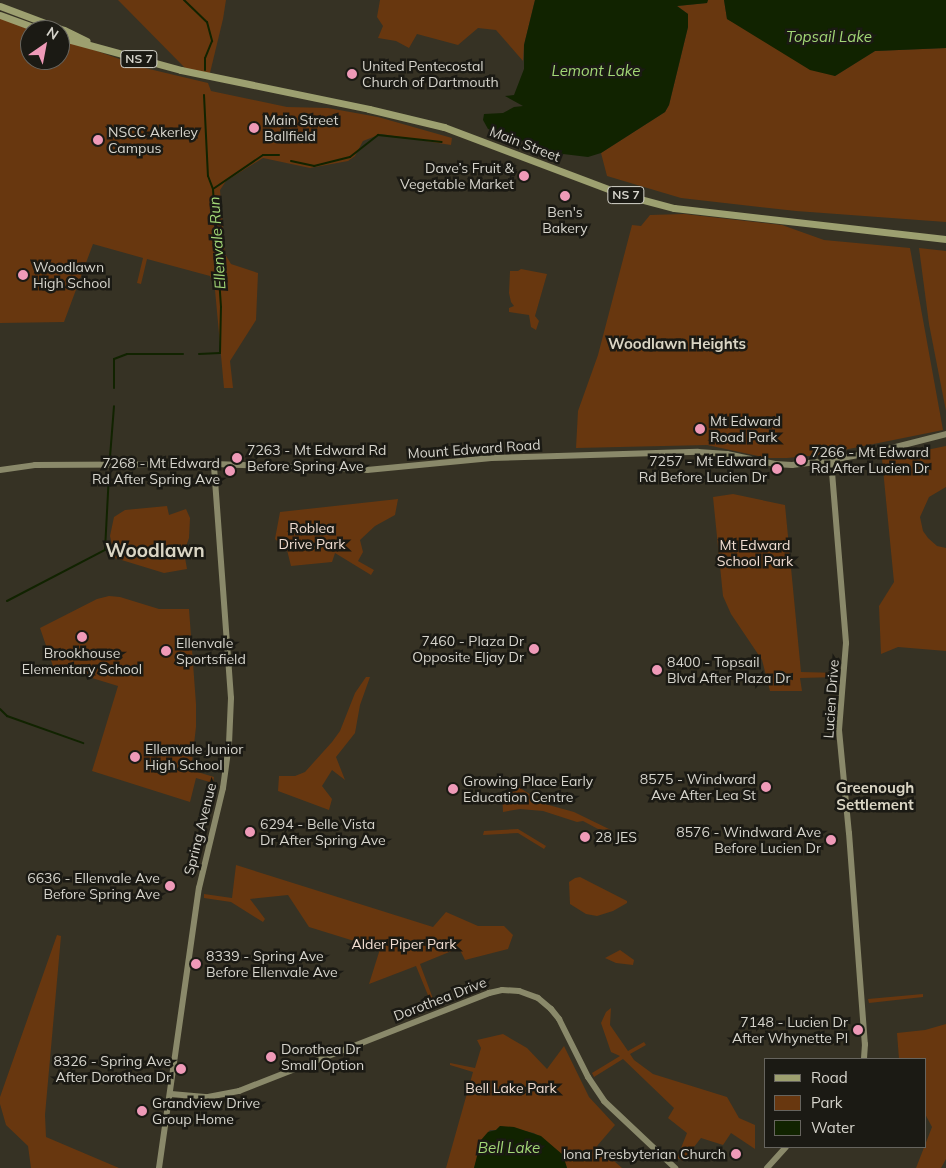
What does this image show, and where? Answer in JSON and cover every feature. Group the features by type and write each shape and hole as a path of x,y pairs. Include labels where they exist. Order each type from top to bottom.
{"main road":[{"name":"Main Street","path":"0,6 64,30 99,47"},
{"path":"0,15 20,22"},
{"name":"Main Street","path":"70,40 181,70 369,109 444,128 621,194 674,208 946,239"}],"street":[{"name":"Mount Edward Road","path":"0,470 35,464 214,464 367,470 491,458 698,452 716,453 775,464 831,460 946,434"},
{"name":"Lucien Drive","path":"831,460 846,642 839,730 849,833 865,1044 864,1058"},
{"name":"Spring Avenue","path":"159,1168 199,888 223,788 229,744 231,698 214,464"},
{"name":"Dorothea Drive","path":"171,1094 208,1097 239,1091 489,992 502,990 519,991 538,998 551,1009 563,1025 588,1077 604,1101 675,1168"},
{"path":"767,1168 785,1148"}],"green space":[{"path":"118,0 226,0 209,77 188,71"},
{"path":"380,0 535,0 524,45 523,61 496,30 478,28 458,45 417,34 409,48 396,41 378,38 383,26 377,17"},
{"path":"708,0 724,0 727,19 835,76 875,51 946,48 946,222 796,211 681,198 607,176 601,153 665,112 669,105 688,27 688,14 677,6 707,3"},
{"path":"0,17 20,24 20,70 70,70 70,42 145,68 208,83 211,91 287,107 328,108 378,117 452,138 451,145 381,134 363,141 355,156 348,161 310,168 263,158 226,181 220,190 225,254 231,264 258,273 256,320 230,361 233,388 224,388 215,290 210,276 147,259 141,284 137,283 143,258 93,244 64,322 0,323"},
{"path":"684,214 782,225 824,240 910,248 943,430 819,455 787,458 768,458 707,445 576,448 578,411 598,355 632,225 641,226 650,215"},
{"path":"919,248 946,251 946,411 929,324"},
{"path":"521,269 547,274 535,316 539,321 536,330 531,327 529,315 509,312 509,308 514,306 509,293 510,271"},
{"path":"946,446 946,487 929,497 920,517 923,531 928,538 937,546 946,548 946,651 898,647 881,654 879,606 894,582 882,459"},
{"name":"Mt Edward School Park","path":"733,494 785,505 801,672 838,673 838,677 800,678 802,691 770,691 762,660 731,614 723,596 713,497"},
{"name":"Roblea Drive Park","path":"398,499 395,515 375,526 360,540 363,552 358,561 374,570 371,575 335,553 332,562 291,566 287,550 275,539 280,512"},
{"path":"167,506 169,515 186,509 190,518 189,538 184,552 187,569 164,573 115,558 110,536 114,517 125,510"},
{"path":"109,596 120,597 159,609 189,609 196,704 196,727 191,770 214,777 213,783 196,778 190,802 92,771 118,686 53,666 40,628 97,599"},
{"path":"366,677 370,677 360,705 355,733 336,757 345,780 332,770 322,786 332,799 329,810 278,791 279,776 295,776 305,772 332,742 340,731 355,693"},
{"path":"517,786 545,804 574,812 611,830 598,829 583,821 577,822 543,811 520,809 503,812 502,794"},
{"path":"518,829 546,846 544,849 518,833 483,835 484,831"},
{"name":"Alder Piper Park","path":"236,865 433,927 446,912 478,926 504,926 513,935 508,949 465,960 459,948 420,964 435,1004 432,1005 416,966 369,984 380,949 309,927 288,895 250,899 265,919 263,922 231,902 204,898 204,894 232,898"},
{"path":"580,877 627,901 627,903 613,911 597,916 586,914 570,904 569,882"},
{"path":"57,935 61,936 45,1115 46,1137 119,1168 31,1168 28,1146 6,1125 0,1104 0,1097"},
{"path":"620,950 634,960 633,965 616,963 605,958"},
{"path":"923,994 923,997 869,1003 868,999"},
{"path":"611,1008 610,1025 628,1051 644,1042 646,1045 630,1054 634,1060 653,1074 727,1097 739,1118 755,1125 755,1149 731,1133 723,1145 701,1138 683,1161 677,1158 687,1133 668,1118 674,1108 623,1059 594,1077 592,1073 620,1056 611,1052 601,1023 606,1012"},
{"path":"946,1024 946,1159 941,1168 916,1168 924,1148 926,1148 926,1142 932,1127 926,1116 926,1058 899,1058 897,1033 925,1030"},
{"name":"Bell Lake Park","path":"503,1034 527,1048 547,1069 564,1046 589,1097 615,1125 597,1146 622,1168 567,1168 562,1154 534,1133 500,1126 496,1130 490,1130 484,1137 474,1168 446,1168 473,1072 450,1065 450,1063 475,1068 481,1048 477,1040"}],"water":[{"name":"Lemont Lake","path":"535,0 708,0 707,3 677,6 688,14 688,27 669,105 665,112 601,153 588,157 563,154 516,139 488,129 483,120 484,114 503,113 514,107 523,106 505,96 514,95 524,69 524,45"},
{"name":"Topsail Lake","path":"724,0 946,0 946,48 875,51 835,76 810,70 727,19"},
{"name":"Bell Lake","path":"500,1126 514,1127 541,1136 563,1155 567,1168 474,1168 481,1140 488,1132 496,1130"}],"waterway":[{"path":"184,0 207,22 212,41 205,58 205,70"},
{"path":"204,95 208,176 213,189"},
{"name":"Ellenvale Run","path":"291,161 314,166 350,157 378,135 442,142"},
{"name":"Ellenvale Run","path":"199,354 220,353 221,307 213,189 263,155 279,155"},
{"name":"Ellenvale Run","path":"114,388 114,359 127,354 183,354"},
{"name":"Ellenvale Run","path":"110,457 114,406"},
{"name":"Ellenvale Run","path":"7,601 105,550 109,473"},
{"path":"0,709 7,716 83,743"}],"place":[{"name":"United Pentecostal Church of Dartmouth","path":"352,74"},
{"name":"Main Street Ballfield","path":"254,128"},
{"name":"NSCC Akerley Campus","path":"98,140"},
{"name":"Dave’s Fruit & Vegetable Market","path":"524,176"},
{"name":"Ben's Bakery","path":"565,196"},
{"name":"Woodlawn High School","path":"23,275"},
{"name":"Mt Edward Road Park","path":"700,429"},
{"name":"7263 - Mt Edward Rd Before Spring Ave","path":"237,458"},
{"name":"7266 - Mt Edward Rd After Lucien Dr","path":"801,460"},
{"name":"7257 - Mt Edward Rd Before Lucien Dr","path":"777,469"},
{"name":"7268 - Mt Edward Rd After Spring Ave","path":"230,471"},
{"name":"Brookhouse Elementary School","path":"82,637"},
{"name":"7460 - Plaza Dr Opposite Eljay Dr","path":"534,649"},
{"name":"Ellenvale Sportsfield","path":"166,651"},
{"name":"8400 - Topsail Blvd After Plaza Dr","path":"657,670"},
{"name":"Ellenvale Junior High School","path":"135,757"},
{"name":"8575 - Windward Ave After Lea St","path":"766,787"},
{"name":"Growing Place Early Education Centre","path":"453,789"},
{"name":"6294 - Belle Vista Dr After Spring Ave","path":"250,832"},
{"name":"28 JES","path":"585,837"},
{"name":"8576 - Windward Ave Before Lucien Dr","path":"831,840"},
{"name":"6636 - Ellenvale Ave Before Spring Ave","path":"170,886"},
{"name":"8339 - Spring Ave Before Ellenvale Ave","path":"196,964"},
{"name":"7148 - Lucien Dr After Whynette Pl","path":"858,1030"},
{"name":"Dorothea Dr Small Option","path":"271,1057"},
{"name":"8326 - Spring Ave After Dorothea Dr","path":"181,1069"},
{"name":"Grandview Drive Group Home","path":"142,1111"},
{"name":"Iona Presbyterian Church","path":"736,1154"}],"district":[{"name":"Woodlawn Heights","path":"677,344"},
{"name":"Woodlawn","path":"155,551"},
{"name":"Greenough Settlement","path":"875,796"}]}
